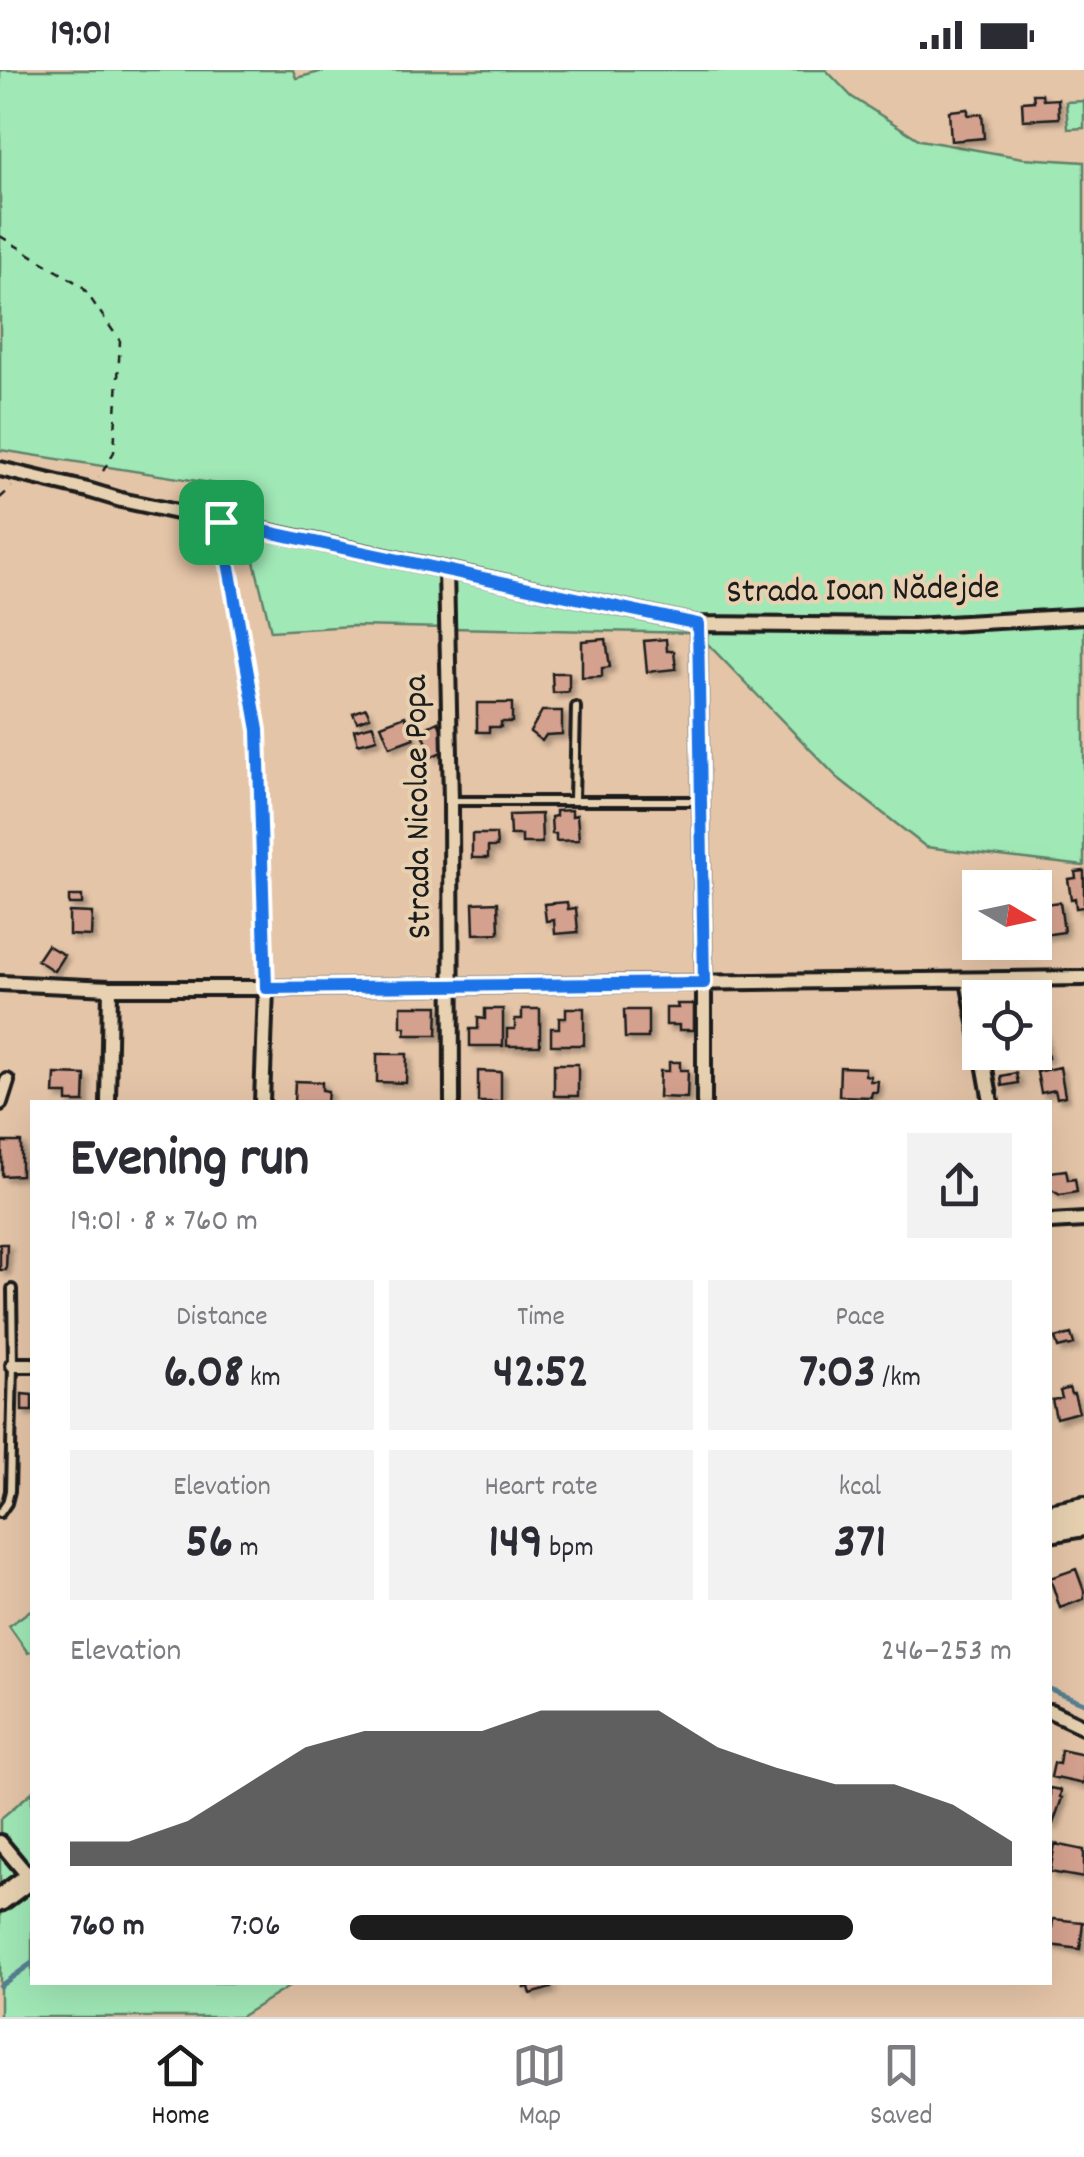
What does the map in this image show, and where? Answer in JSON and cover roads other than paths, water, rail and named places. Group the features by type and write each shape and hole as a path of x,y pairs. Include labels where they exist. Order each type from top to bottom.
{"main road":[{"path":"1052,1514 1084,1508"},
{"path":"1052,1531 1084,1525"},
{"path":"0,1900 30,1878"}],"street":[{"name":"Strada Ioan Nădejde","path":"0,469 120,500 698,624 912,626 1084,616"},
{"name":"Strada Nicolae Popa","path":"446,570 452,801 452,1100"},
{"path":"698,624 704,1100"},
{"path":"1007,980 1084,978"},
{"path":"0,983 266,988 962,981"},
{"path":"108,1100 110,988"},
{"path":"262,1100 266,988"},
{"path":"986,1070 992,1100"},
{"path":"0,1102 8,1082"},
{"path":"1052,1222 1084,1220"},
{"path":"13,1365 30,1365"},
{"path":"1052,1712 1084,1727"},
{"path":"0,1842 30,1875"}],"lane":[{"path":"221,522 258,730 266,988"},
{"path":"574,801 576,707"},
{"path":"452,801 700,801"},
{"path":"0,1514 10,1491 12,1289"}],"waterway":[{"path":"1052,1690 1084,1703"},
{"path":"0,1986 30,1964"}]}
